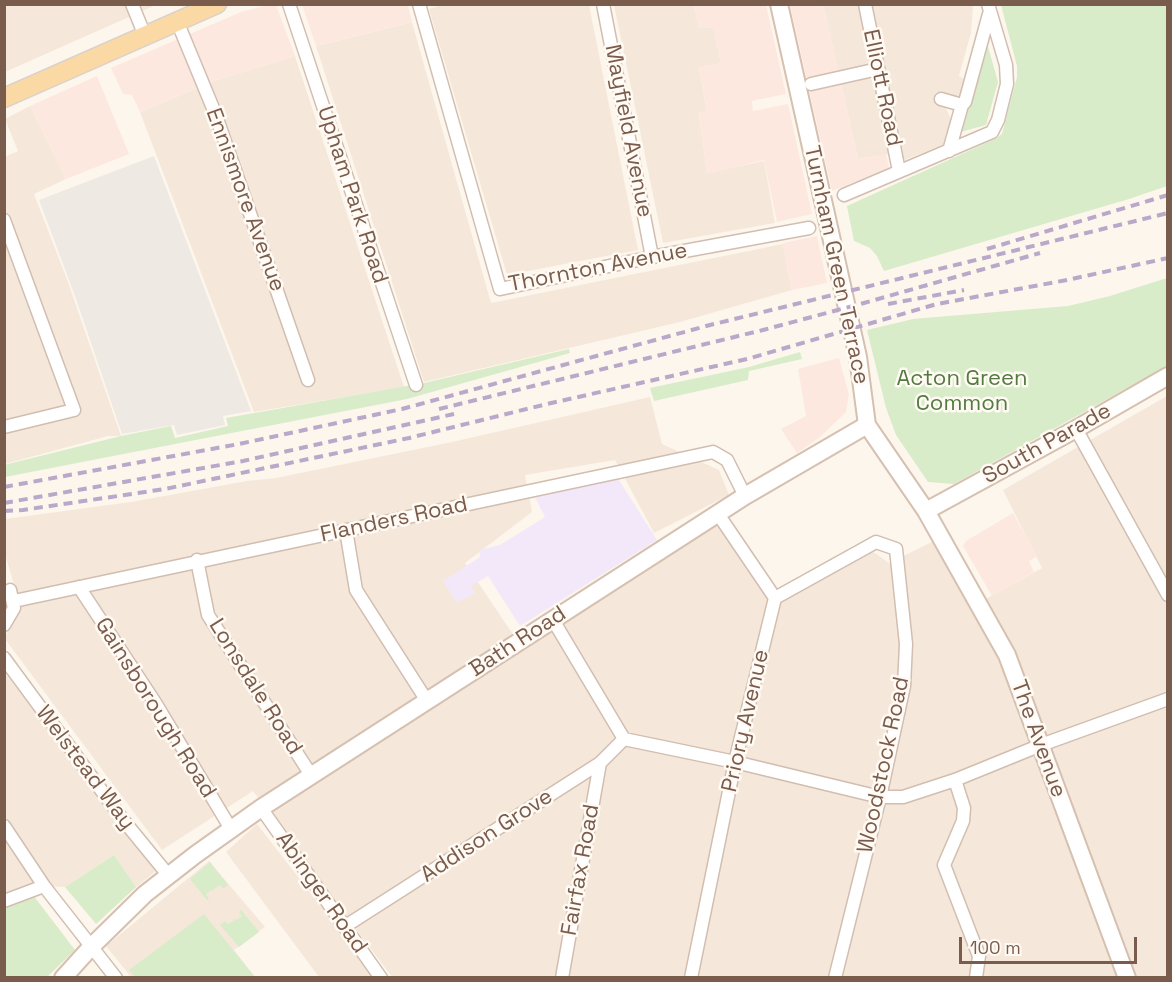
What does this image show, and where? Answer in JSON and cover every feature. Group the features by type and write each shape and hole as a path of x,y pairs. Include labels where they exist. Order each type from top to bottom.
{"main road":[{"path":"4,98 217,4"},
{"name":"Turnham Green Terrace","path":"779,4 858,357 867,424 926,511"},
{"name":"South Parade","path":"926,511 1167,376"},
{"name":"Bath Road","path":"63,978 145,894 261,808 745,496 867,424"},
{"name":"The Avenue","path":"926,511 1007,655 1127,978"}],"street":[{"path":"132,4 145,36"},
{"name":"Upham Park Road","path":"288,4 416,385"},
{"name":"Thornton Avenue","path":"419,4 500,289 652,257 809,228"},
{"name":"Mayfield Avenue","path":"603,4 652,257"},
{"name":"Elliott Road","path":"865,4 899,171"},
{"path":"949,151 962,105 965,102 988,9"},
{"path":"844,195 992,132 999,120 1007,84 1006,65 988,9"},
{"name":"Ennismore Avenue","path":"177,21 215,113 308,380"},
{"path":"812,84 878,69"},
{"path":"941,99 962,105"},
{"path":"4,220 74,410 4,427"},
{"path":"1076,429 1167,595"},
{"name":"Flanders Road","path":"4,625 13,610 14,597 79,587 197,560 713,452 727,460 745,496"},
{"path":"718,514 775,598"},
{"path":"346,530 356,590 427,701"},
{"name":"Woodstock Road","path":"775,598 876,543 896,549 906,644 904,686 880,797 835,978"},
{"name":"Lonsdale Road","path":"197,560 208,615 311,775"},
{"name":"Gainsborough Road","path":"79,587 156,704 231,830"},
{"name":"Priory Avenue","path":"691,978 735,762 775,598"},
{"path":"553,620 624,739 735,762 880,797 903,797 955,780 1041,745 1167,701"},
{"name":"Welstead Way","path":"4,658 117,812 172,873"},
{"name":"Addison Grove","path":"344,927 600,763 624,739"},
{"name":"Fairfax Road","path":"562,978 600,763"},
{"path":"955,780 964,807 963,821 944,866 979,956 976,978"},
{"name":"Abinger Road","path":"261,808 381,978"},
{"path":"4,826 44,886 116,978"},
{"path":"4,901 44,886"}],"shaded area":[{"path":"5,4 156,5 5,72"},
{"path":"445,4 589,5 638,250 507,275 429,9"},
{"path":"276,5 295,56 216,80 140,112 132,95 123,94 111,68 241,12"},
{"path":"302,5 408,5 412,22 316,46"},
{"path":"614,5 694,5 699,28 713,27 721,63 699,68 707,111 699,113 707,173 764,161 775,223 663,243"},
{"path":"694,5 766,5 786,94 752,101 753,111 788,104 812,214 777,222 764,160 707,174 699,113 707,110 699,68 721,63 713,27 699,28"},
{"path":"790,5 823,5 858,159 886,154 889,168 832,191"},
{"path":"823,5 973,5 971,33 959,76 967,81 960,99 937,92 935,100 945,106 953,124 953,133 944,144 902,161 900,152 858,159"},
{"path":"412,22 491,303 783,244 792,290 680,322 424,382 316,46"},
{"path":"295,56 404,387 254,412 140,112 216,80"},
{"path":"97,76 129,154 66,179 30,106"},
{"path":"30,106 66,179 34,194 68,282 121,436 108,436 5,464 4,157 18,151 5,119"},
{"path":"154,156 251,411 223,416 225,425 177,435 174,425 122,434 75,296 39,200"},
{"path":"817,236 827,283 792,290 783,243"},
{"path":"839,358 849,395 846,412 819,438 797,453 781,429 806,416 798,369"},
{"path":"1167,396 1167,977 392,977 253,791 162,850 5,639 18,598 5,554 5,519 131,502 276,478 452,442 650,397 662,444 719,470 729,495 654,533 615,460 525,475 532,512 465,563 522,648 724,521 774,601 865,546 889,563 936,540 973,606 1042,568 1003,490"},
{"path":"617,477 657,540 520,626 488,576 471,586 475,593 457,603 443,581 480,557 479,550 500,545 545,517 535,497"},
{"path":"1013,513 1037,556 1029,561 1034,572 992,596 963,546 966,541"},
{"path":"4,662 157,870 136,887 114,855 65,887 44,886 5,901"},
{"path":"257,824 376,977 319,977 226,852"},
{"path":"209,861 265,927 234,950 255,977 131,977 106,946"}],"green space":[{"path":"1001,5 1167,5 1167,186 884,271 877,256 870,248 854,241 847,206 1002,134 1017,77 1017,66"},
{"path":"987,43 998,82 986,125 957,133"},
{"name":"Acton Green Common","path":"1167,278 1167,366 954,484 928,482 896,435 886,408 867,330 913,319 1068,306 1110,296"},
{"path":"569,349 570,353 407,399 5,477 4,465 121,436 171,426 175,438 228,426 226,418 424,383"},
{"path":"800,352 802,359 749,371 748,380 654,401 650,388 749,367"},
{"path":"114,855 136,887 96,924 65,887"},
{"path":"210,862 228,885 223,889 220,885 211,890 206,894 209,899 207,900 190,879"},
{"path":"33,895 75,950 47,977 5,978 5,905"},
{"path":"241,910 259,932 239,947 220,925 225,921 228,924 237,920 242,916 239,912"},
{"path":"204,914 255,977 135,977 129,970"}],"railway":[{"path":"987,249 1168,195"},
{"path":"4,487 239,444 402,409 710,325 1168,213"},
{"path":"439,409 763,330 1040,253"},
{"path":"4,511 165,489 409,438 747,359 937,304 1067,280 1168,258"},
{"path":"888,304 964,290"},
{"path":"4,503 243,461 454,414"}]}
